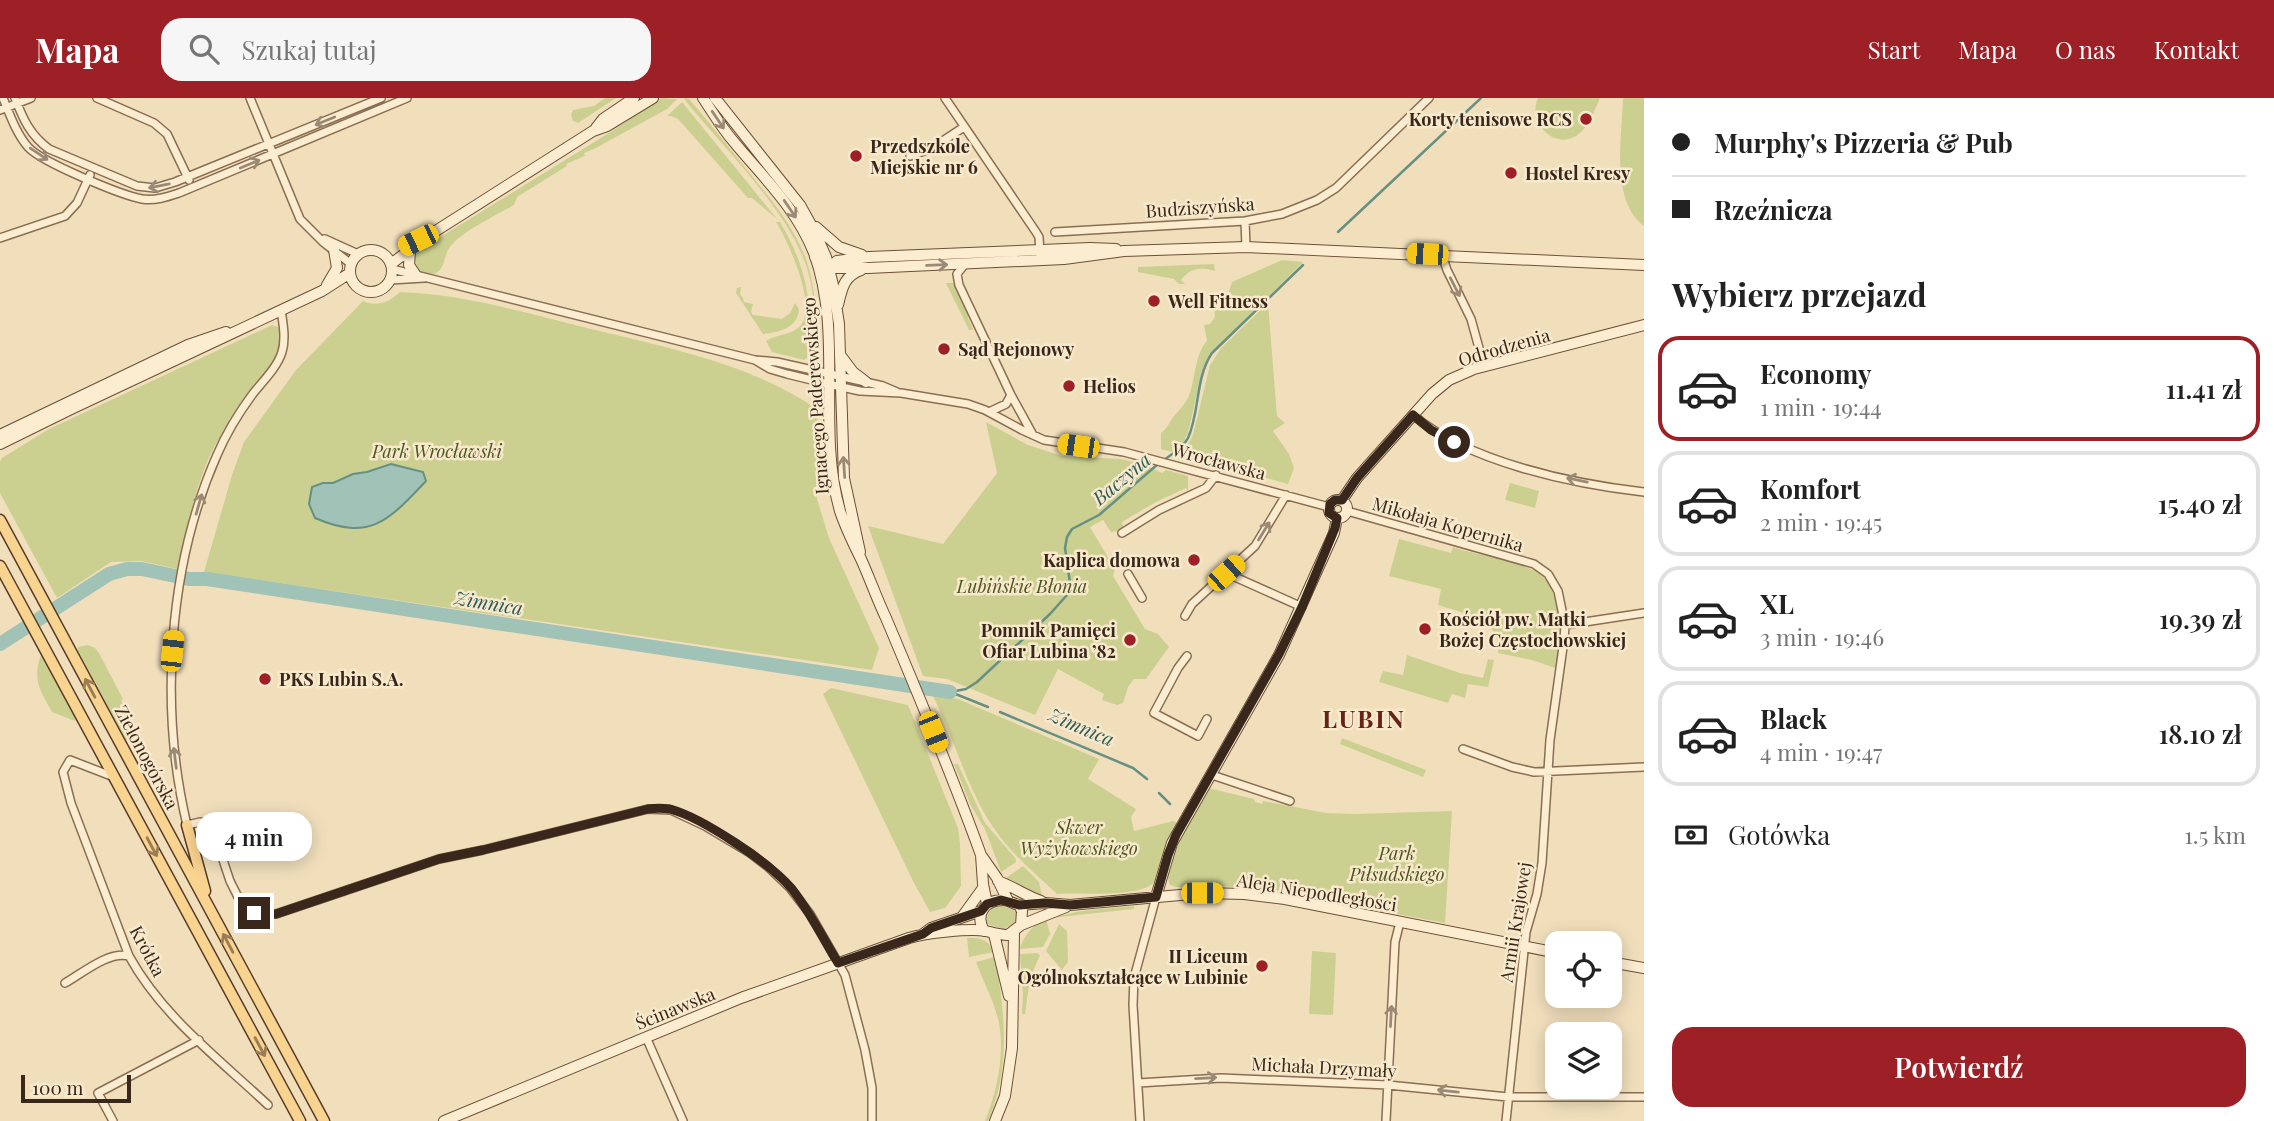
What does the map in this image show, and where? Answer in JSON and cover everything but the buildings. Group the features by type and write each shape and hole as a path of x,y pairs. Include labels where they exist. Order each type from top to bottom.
{"main road":[{"name":"Zielonogórska","path":"0,520 324,1121"},
{"path":"0,566 300,1121"},
{"path":"187,825 211,910"}],"street":[{"path":"3,98 4,109 18,134 30,149 45,160 144,199 167,197 407,98"},
{"path":"4,109 16,101 31,98"},
{"path":"97,98 111,101 154,123 167,134 192,187"},
{"path":"250,98 300,219 351,268 355,284"},
{"path":"16,101 29,129 36,139 49,149 146,188 163,187 381,98"},
{"path":"593,131 603,119 634,98"},
{"path":"322,291 355,284 371,291 382,288 390,267 431,234 593,131 607,126 653,98"},
{"name":"Ignacego Paderewskiego","path":"703,98 734,142 785,202 801,226 815,257 828,319 828,379 835,489 847,533 919,696 981,855 1008,901"},
{"path":"945,98 1036,232 1040,256"},
{"name":"Budziszyńska","path":"1055,232 1245,221 1282,215 1325,195 1358,168 1429,98"},
{"name":"Ignacego Paderewskiego","path":"719,101 810,221 828,266 837,309 841,355 844,478 860,558"},
{"path":"910,156 932,148 964,127"},
{"path":"0,238 65,216 77,202 92,168"},
{"path":"810,221 839,247 869,262 1040,256"},
{"path":"1245,221 1246,247"},
{"path":"314,234 358,254 370,250 381,252 390,267"},
{"path":"390,267 431,234"},
{"path":"821,278 828,266 836,261 965,264 1108,248 1124,251 1246,247 1644,265"},
{"path":"322,291 336,272 334,250"},
{"path":"410,251 410,265 420,276"},
{"path":"0,444 322,291 351,268 358,254"},
{"path":"1442,255 1471,319 1484,366"},
{"path":"815,257 828,266"},
{"path":"837,309 846,280 869,262"},
{"path":"965,264 957,274 957,280 984,340 1034,436"},
{"name":"Wrocławska","path":"390,267 755,360 770,369 787,374 828,379 872,392 901,393 968,404 1034,436 1055,442 1158,460 1329,507"},
{"path":"282,310 282,353 239,413 219,450 200,501 183,570 172,651 174,759 187,825 206,822 211,824 223,863 239,899 254,913 276,914 439,859 648,809 671,810 705,826 767,866 790,888 810,914 845,975 865,1050 872,1088 872,1121"},
{"name":"Odrodzenia","path":"1342,500 1357,478 1413,415 1449,380 1484,366 1644,325"},
{"path":"0,435 188,345 243,327"},
{"path":"841,355 853,372 866,382"},
{"name":"Wrocławska","path":"841,382 866,382 901,393"},
{"path":"989,412 1013,398"},
{"path":"1012,424 1013,398"},
{"path":"1413,415 1431,430 1468,449 1519,467 1644,492"},
{"path":"1122,533 1158,510 1206,488 1216,475"},
{"path":"1185,616 1192,604 1255,547 1286,495"},
{"path":"1342,500 1347,511 1342,518 1337,518 1331,515 1329,507 1332,501 1342,500"},
{"name":"Mikołaja Kopernika","path":"1347,511 1534,564 1553,581 1565,625 1550,740 1549,770"},
{"path":"1140,1121 1133,1005 1134,978 1172,843 1279,654 1334,533 1337,518"},
{"path":"1226,573 1302,607"},
{"path":"1128,574 1142,598"},
{"path":"1565,625 1644,613"},
{"path":"1187,656 1154,713 1198,736 1207,719"},
{"path":"1463,749 1534,772 1644,767"},
{"name":"Krótka","path":"114,777 70,760 63,772 71,803 129,956 139,974 171,1016 268,1105"},
{"name":"Armii Krajowej","path":"1506,1121 1524,947 1540,873 1549,770"},
{"path":"1212,775 1290,801"},
{"name":"Ignacego Paderewskiego","path":"981,855 984,908"},
{"path":"998,881 1045,903"},
{"path":"962,918 983,888"},
{"name":"Aleja Niepodległości","path":"1019,905 1070,905 1202,893 1244,894 1285,899 1545,951"},
{"path":"995,1121 1005,1096 1010,1071 1011,1003 1017,929 1022,911 1019,905 1008,901 993,901 984,908 980,919 989,933 1011,1003"},
{"name":"Aleja Niepodległości","path":"1017,929 1070,905"},
{"name":"Ścinawska","path":"923,934 931,928 984,908"},
{"path":"1386,1121 1395,942 1400,922"},
{"path":"989,933 1008,935 1017,929"},
{"name":"Ścinawska","path":"444,1121 741,998 838,963 923,934 989,933"},
{"path":"65,983 112,956 129,956"},
{"path":"1622,964 1644,968"},
{"path":"646,1037 682,1121"},
{"path":"114,1121 98,1093 199,1040"},
{"name":"Michała Drzymały","path":"1138,1083 1221,1077 1388,1085 1508,1097 1644,1097"}],"green space":[{"path":"605,98 616,98 578,123 573,121 573,110 594,106"},
{"path":"661,98 677,99 667,109 566,164 567,166 517,197 514,205 455,241 438,272 426,274 414,266 413,257 424,245 617,128"},
{"path":"1538,98 1600,98 1584,129 1572,138 1563,140 1554,138 1540,126 1535,108"},
{"path":"1623,98 1644,98 1644,226 1633,215 1622,185 1620,149"},
{"path":"684,99 704,116 764,191 795,235 806,259 812,282 818,350 813,346 813,295 806,265 797,243 769,200"},
{"path":"682,102 777,219 752,198 748,198 678,119 667,116"},
{"path":"776,222 780,222 789,238 806,287 810,322 807,358 804,360 772,352 766,341 798,328 805,315 806,303 799,273"},
{"path":"1282,260 1303,262 1209,356 1203,368 1188,433 1183,443 1172,452 1161,449 1161,433 1191,391 1197,360 1207,341 1204,325 1210,324 1215,317 1216,298 1228,295 1232,282"},
{"path":"1214,264 1215,271 1200,268 1188,273 1181,280 1185,284 1179,284 1174,279 1138,272 1138,267"},
{"path":"946,283 955,283 969,311 972,330 969,330"},
{"path":"741,287 740,294 744,302 753,304 753,315 782,319 790,313 795,303 799,309 795,321 787,328 763,334 736,293 737,288"},
{"name":"Park Wrocławski","path":"400,292 446,296 492,305 674,349 763,379 817,409 817,499 829,538 879,648 872,670 204,572 244,442 296,370 363,301 373,304 383,302"},
{"path":"1268,303 1277,416 1285,423 1273,431 1289,454 1294,468 1288,484 1220,465 1221,463 1212,460 1211,462 1179,453 1193,435 1210,365 1222,347"},
{"path":"272,325 278,327 279,349 269,369 241,405 209,457 197,490 177,569 141,561 111,562 57,598 0,493 2,458 49,429"},
{"name":"Lubińskie Błonia","path":"986,422 1028,445 1062,456 1121,459 1162,473 1166,470 1188,476 1188,491 1186,488 1156,502 1122,522 1123,528 1118,531 1111,532 1103,520 1090,527 1115,569 1113,576 1145,629 1158,634 1169,647 1146,679 1134,679 1128,687 1123,703 1117,705 1102,700 1104,694 1058,669 1035,715 947,679 923,676 868,526 943,544 997,473"},
{"path":"1510,483 1539,491 1535,508 1505,500"},
{"path":"1399,539 1451,553 1453,547 1515,563 1541,575 1548,583 1557,606 1560,633 1558,669 1498,653 1498,641 1488,625 1469,615 1438,605 1441,589 1389,576"},
{"path":"88,645 99,653 123,699 121,701 123,704 126,702 132,721 129,740 126,740 78,650 78,647"},
{"path":"41,655 76,718 75,721 52,712 44,698 37,678"},
{"path":"1407,655 1483,678 1488,659 1494,660 1488,687 1468,684 1465,698 1452,694 1448,703 1379,682 1383,671 1403,675"},
{"path":"831,688 908,705 958,828 961,886 945,908 930,912 914,883 823,694"},
{"name":"Skwer Wyżykowskiego","path":"932,694 958,699 1099,759 1088,779 1136,809 1131,817 1134,831 1173,821 1178,823 1155,881 1148,887 1124,892 1057,894 1015,854 993,827 975,795"},
{"path":"1342,738 1426,770 1423,777 1340,744"},
{"path":"954,764 958,764 985,823 1016,859 1016,862 1001,872 985,829 971,806"},
{"name":"Park Piłsudskiego","path":"1208,788 1254,799 1262,804 1263,801 1326,813 1452,811 1445,923 1267,890 1170,885 1169,863 1174,850"},
{"path":"1023,866 1039,882 1042,896 1029,893 1006,878"},
{"path":"1002,906 1016,911 1014,924 1003,929 987,924 990,911"},
{"path":"1134,906 1134,909 1050,918 1081,911"},
{"path":"1046,919 1050,934 1043,947 1020,949 1030,931"},
{"path":"1059,924 1067,931 1068,962 1062,970 1046,951"},
{"path":"967,938 984,940 994,952 969,957"},
{"path":"1312,951 1336,953 1333,1015 1309,1014"},
{"path":"1020,954 1040,955 1030,978 1025,1014 1022,1014"},
{"path":"995,957 1003,1019 1003,1060 995,1101 988,1121 985,1121 996,1084 1001,1044 996,1012 976,962"}],"water":[{"path":"391,464 423,472 426,481 389,516 378,523 351,528 315,518 309,504 312,487"}],"waterway":[{"name":"Baczyna","path":"1338,232 1481,98"},
{"name":"Baczyna","path":"1164,460 1188,438 1203,373 1212,353 1303,265"},
{"name":"Baczyna","path":"950,692 966,689 977,682 1050,614 1067,595 1070,583 1065,548 1072,529 1099,515 1158,464"},
{"name":"Zimnica","path":"0,644 109,574 127,569 142,569 189,579 207,579 950,692"},
{"name":"Zimnica","path":"953,693 988,707"},
{"name":"Zimnica","path":"1000,712 1133,768 1147,779"},
{"name":"Zimnica","path":"1159,793 1170,804"}],"place":[{"name":"Korty tenisowe RCS","path":"1586,119"},
{"name":"Przedszkole Miejskie nr 6","path":"856,156"},
{"name":"Hostel Kresy","path":"1511,173"},
{"name":"Well Fitness","path":"1154,301"},
{"name":"Sąd Rejonowy","path":"944,349"},
{"name":"Helios","path":"1069,386"},
{"name":"Kaplica domowa","path":"1194,560"},
{"name":"Kościół pw. Matki Bożej Częstochowskiej","path":"1425,629"},
{"name":"Pomnik Pamięci Ofiar Lubina ’82","path":"1130,640"},
{"name":"PKS Lubin S.A.","path":"265,679"},
{"name":"II Liceum Ogólnokształcące w Lubinie","path":"1262,966"}],"district":[{"name":"LUBIN","path":"1364,718"}],"route":[{"path":"254,913 276,914 439,859 660,808 671,810 705,826 767,866 790,888 810,914 838,963 970,916 993,901 1008,901 1019,905 1070,905 1156,897 1176,835 1256,698 1302,607 1335,528 1337,518 1329,513 1330,504 1335,500 1342,500 1357,478 1413,415 1431,430 1454,442"}]}
